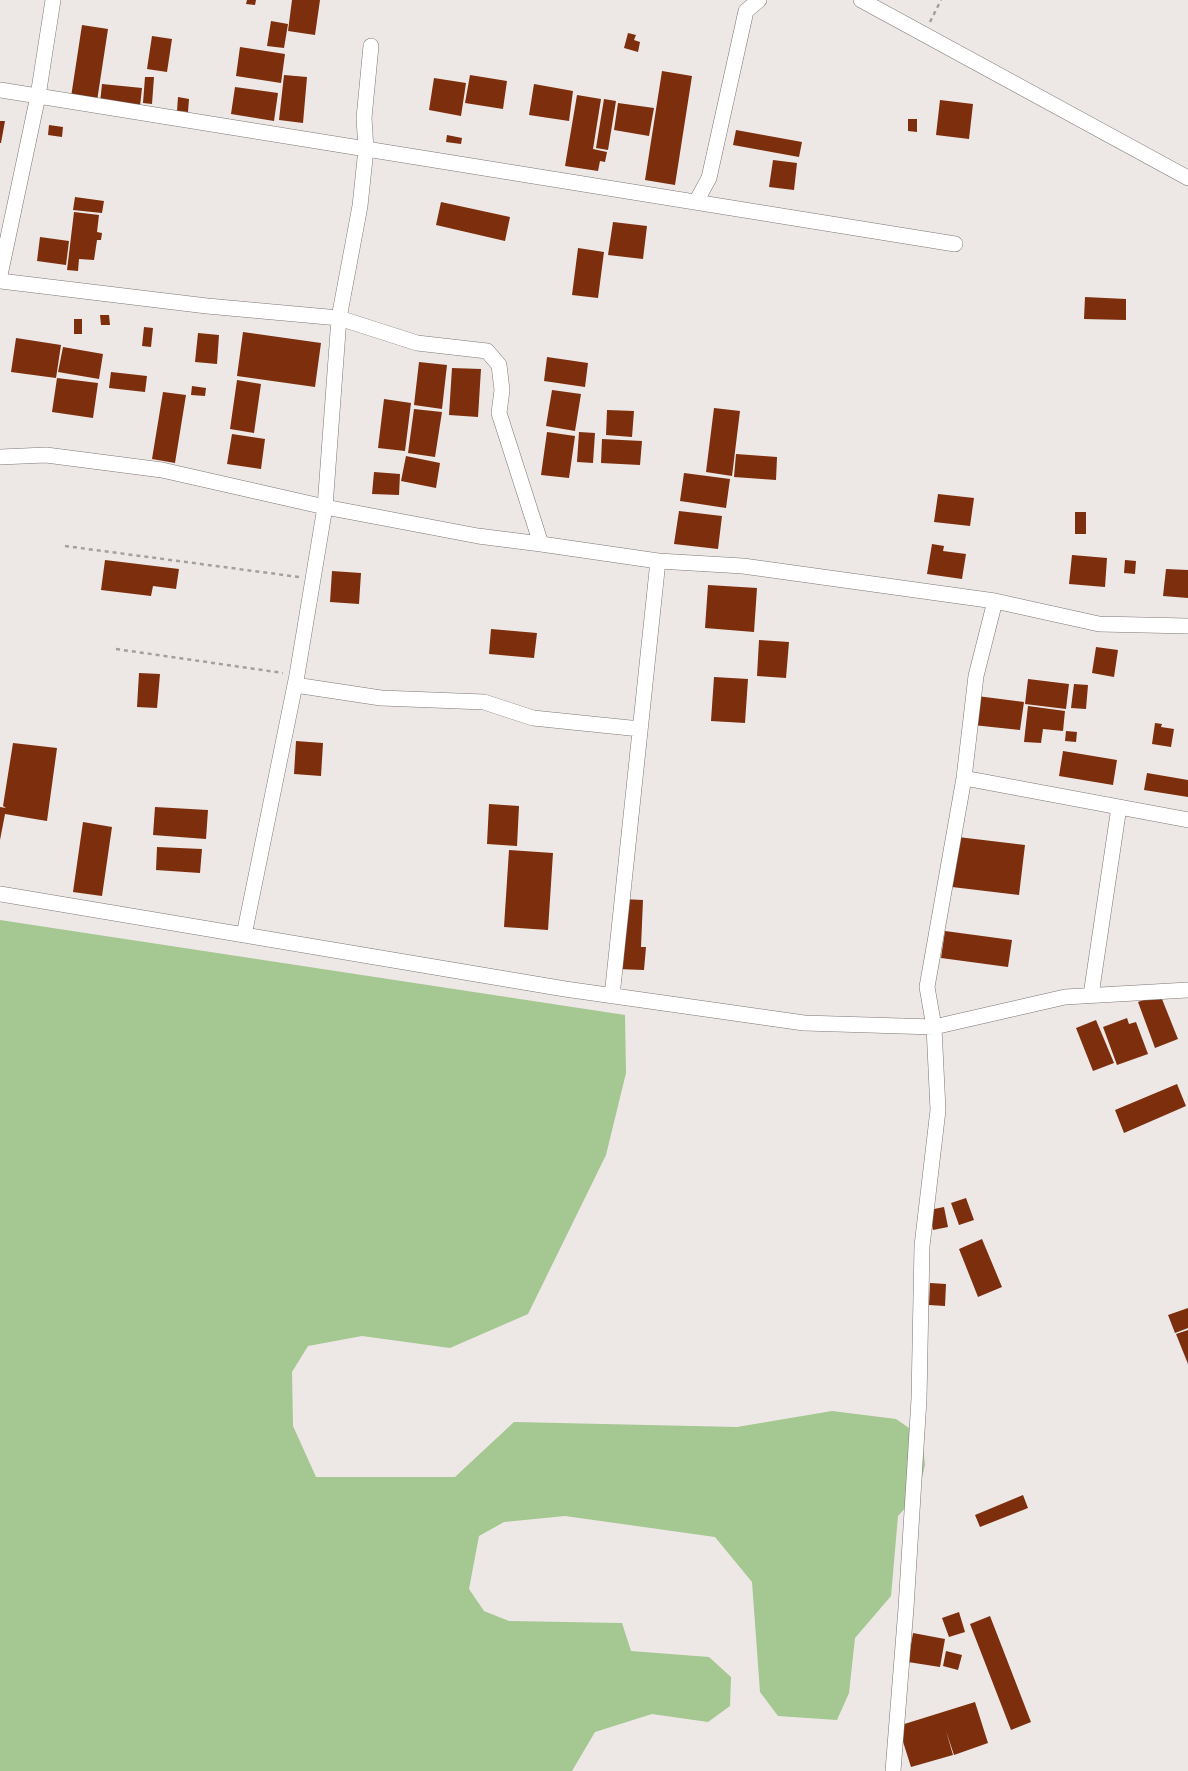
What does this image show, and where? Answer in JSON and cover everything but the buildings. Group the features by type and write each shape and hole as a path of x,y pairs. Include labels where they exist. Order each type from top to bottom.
{"street":[{"path":"0,275 38,96 53,0"},
{"path":"696,202 709,178 746,12 759,0"},
{"path":"861,0 1188,178"},
{"path":"244,935 296,680 314,578 324,507 339,318 360,206 366,149 364,118 372,46"},
{"path":"0,90 955,244"},
{"path":"0,281 207,306 339,318 416,343 487,351 499,365 502,390 499,413 541,544"},
{"path":"0,457 46,455 162,470 324,507 478,536 658,561 743,566 995,601 1099,624 1188,626"},
{"path":"612,996 658,561"},
{"path":"893,1771 906,1608 919,1399 922,1246 938,1110 934,1026 928,987 964,778 976,676 995,601"},
{"path":"296,680 381,698 484,702 533,718 640,729"},
{"path":"964,778 1188,820"},
{"path":"1091,995 1120,807"},
{"path":"0,894 612,996 804,1023 934,1026 1065,997 1188,990"}],"path":[{"path":"924,34 941,0"},
{"path":"65,546 314,578"},
{"path":"116,649 296,680"}],"green space":[{"path":"0,920 625,1015 626,1073 606,1155 528,1314 450,1348 362,1336 308,1346 292,1372 293,1426 316,1477 455,1477 514,1422 737,1427 832,1411 896,1419 922,1437 925,1465 918,1494 898,1516 891,1596 855,1638 849,1693 837,1720 778,1716 760,1692 752,1582 715,1537 565,1516 504,1522 479,1536 469,1589 484,1611 509,1621 622,1623 631,1651 709,1657 731,1677 730,1706 708,1722 652,1714 595,1732 572,1771 0,1771"}]}
